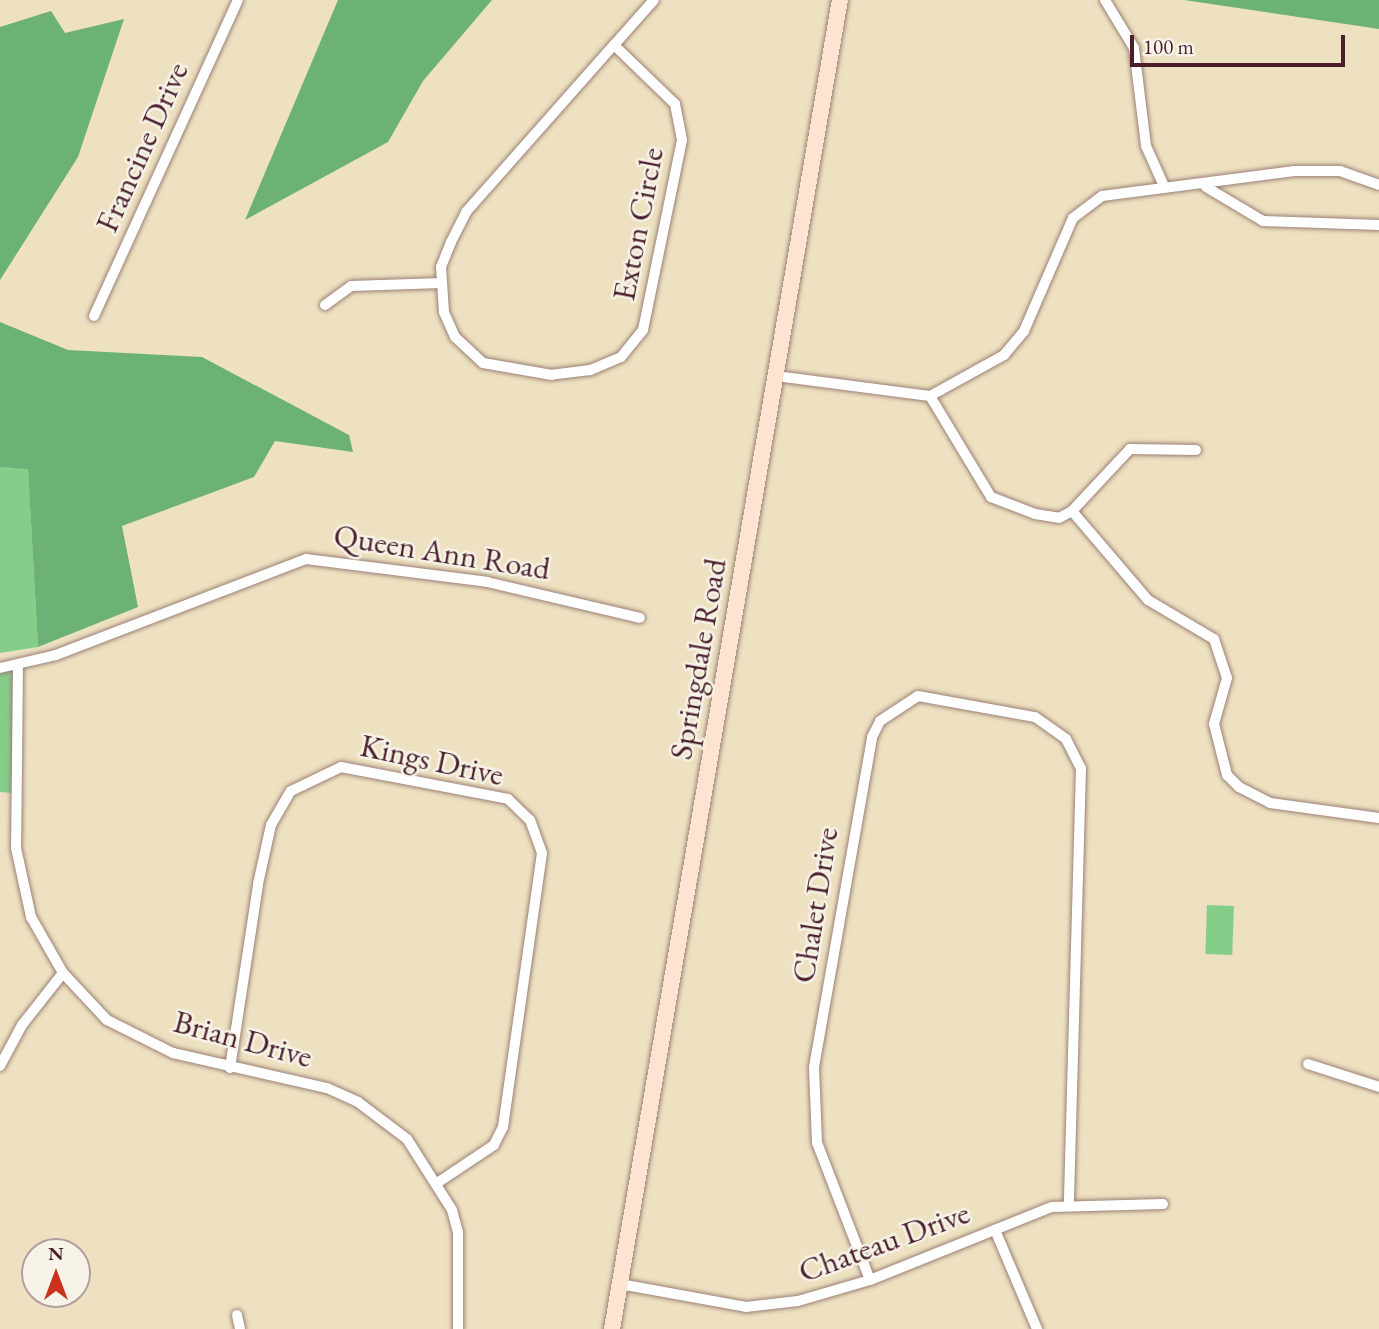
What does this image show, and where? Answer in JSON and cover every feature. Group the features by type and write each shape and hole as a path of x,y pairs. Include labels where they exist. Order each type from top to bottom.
{"main road":[{"name":"Springdale Road","path":"612,1329 840,0"}],"street":[{"name":"Francine Drive","path":"94,316 238,0"},
{"name":"Exton Circle","path":"614,45 675,104 682,140 643,330 621,357 590,370 552,375 502,369 483,363 455,337 444,312 441,267 466,212 614,45 654,0"},
{"path":"1105,0 1134,48 1146,146 1164,186"},
{"path":"776,376 930,396 1004,355 1017,339 1073,218 1088,204 1132,188 1206,187 1230,177 1340,170 1379,185"},
{"path":"1206,187 1263,221 1379,225"},
{"path":"325,305 351,286 442,283"},
{"path":"930,396 991,497 1035,514 1059,518 1072,511 1130,449 1196,450"},
{"path":"1072,511 1148,600 1214,639 1224,656 1227,678 1214,724 1227,775 1250,797 1270,803 1379,818"},
{"name":"Queen Ann Road","path":"0,668 18,665 306,559 486,582 640,618"},
{"name":"Brian Drive","path":"18,665 16,848 31,917 63,973 107,1020 173,1053 358,1101 407,1139 437,1183 458,1232 458,1329"},
{"name":"Chalet Drive","path":"870,1280 817,1143 812,1098 872,737 880,721 918,696 1035,718 1056,729 1081,768 1083,791 1069,1204"},
{"name":"Kings Drive","path":"230,1068 258,884 271,825 291,791 341,767 508,799 530,820 542,853 503,1127 494,1145 437,1183"},
{"path":"0,1066 22,1025 63,973"},
{"path":"1308,1064 1379,1087"},
{"name":"Chateau Drive","path":"620,1284 746,1307 798,1301 870,1280 995,1230 1069,1204 1163,1204"},
{"path":"995,1230 1037,1329"},
{"path":"237,1315 240,1329"}],"green space":[{"path":"338,0 492,0 423,81 388,142 245,220"},
{"path":"1184,0 1379,0 1379,29"},
{"path":"51,11 65,33 124,19 78,157 0,280 0,27"},
{"path":"0,322 68,350 202,357 349,435 353,452 275,441 254,477 122,526 138,607 38,647 28,469 0,467"},
{"path":"0,467 28,468 38,647 0,653"},
{"path":"18,665 14,793 0,792 0,668"},
{"path":"1207,905 1234,906 1232,955 1205,954"}]}
